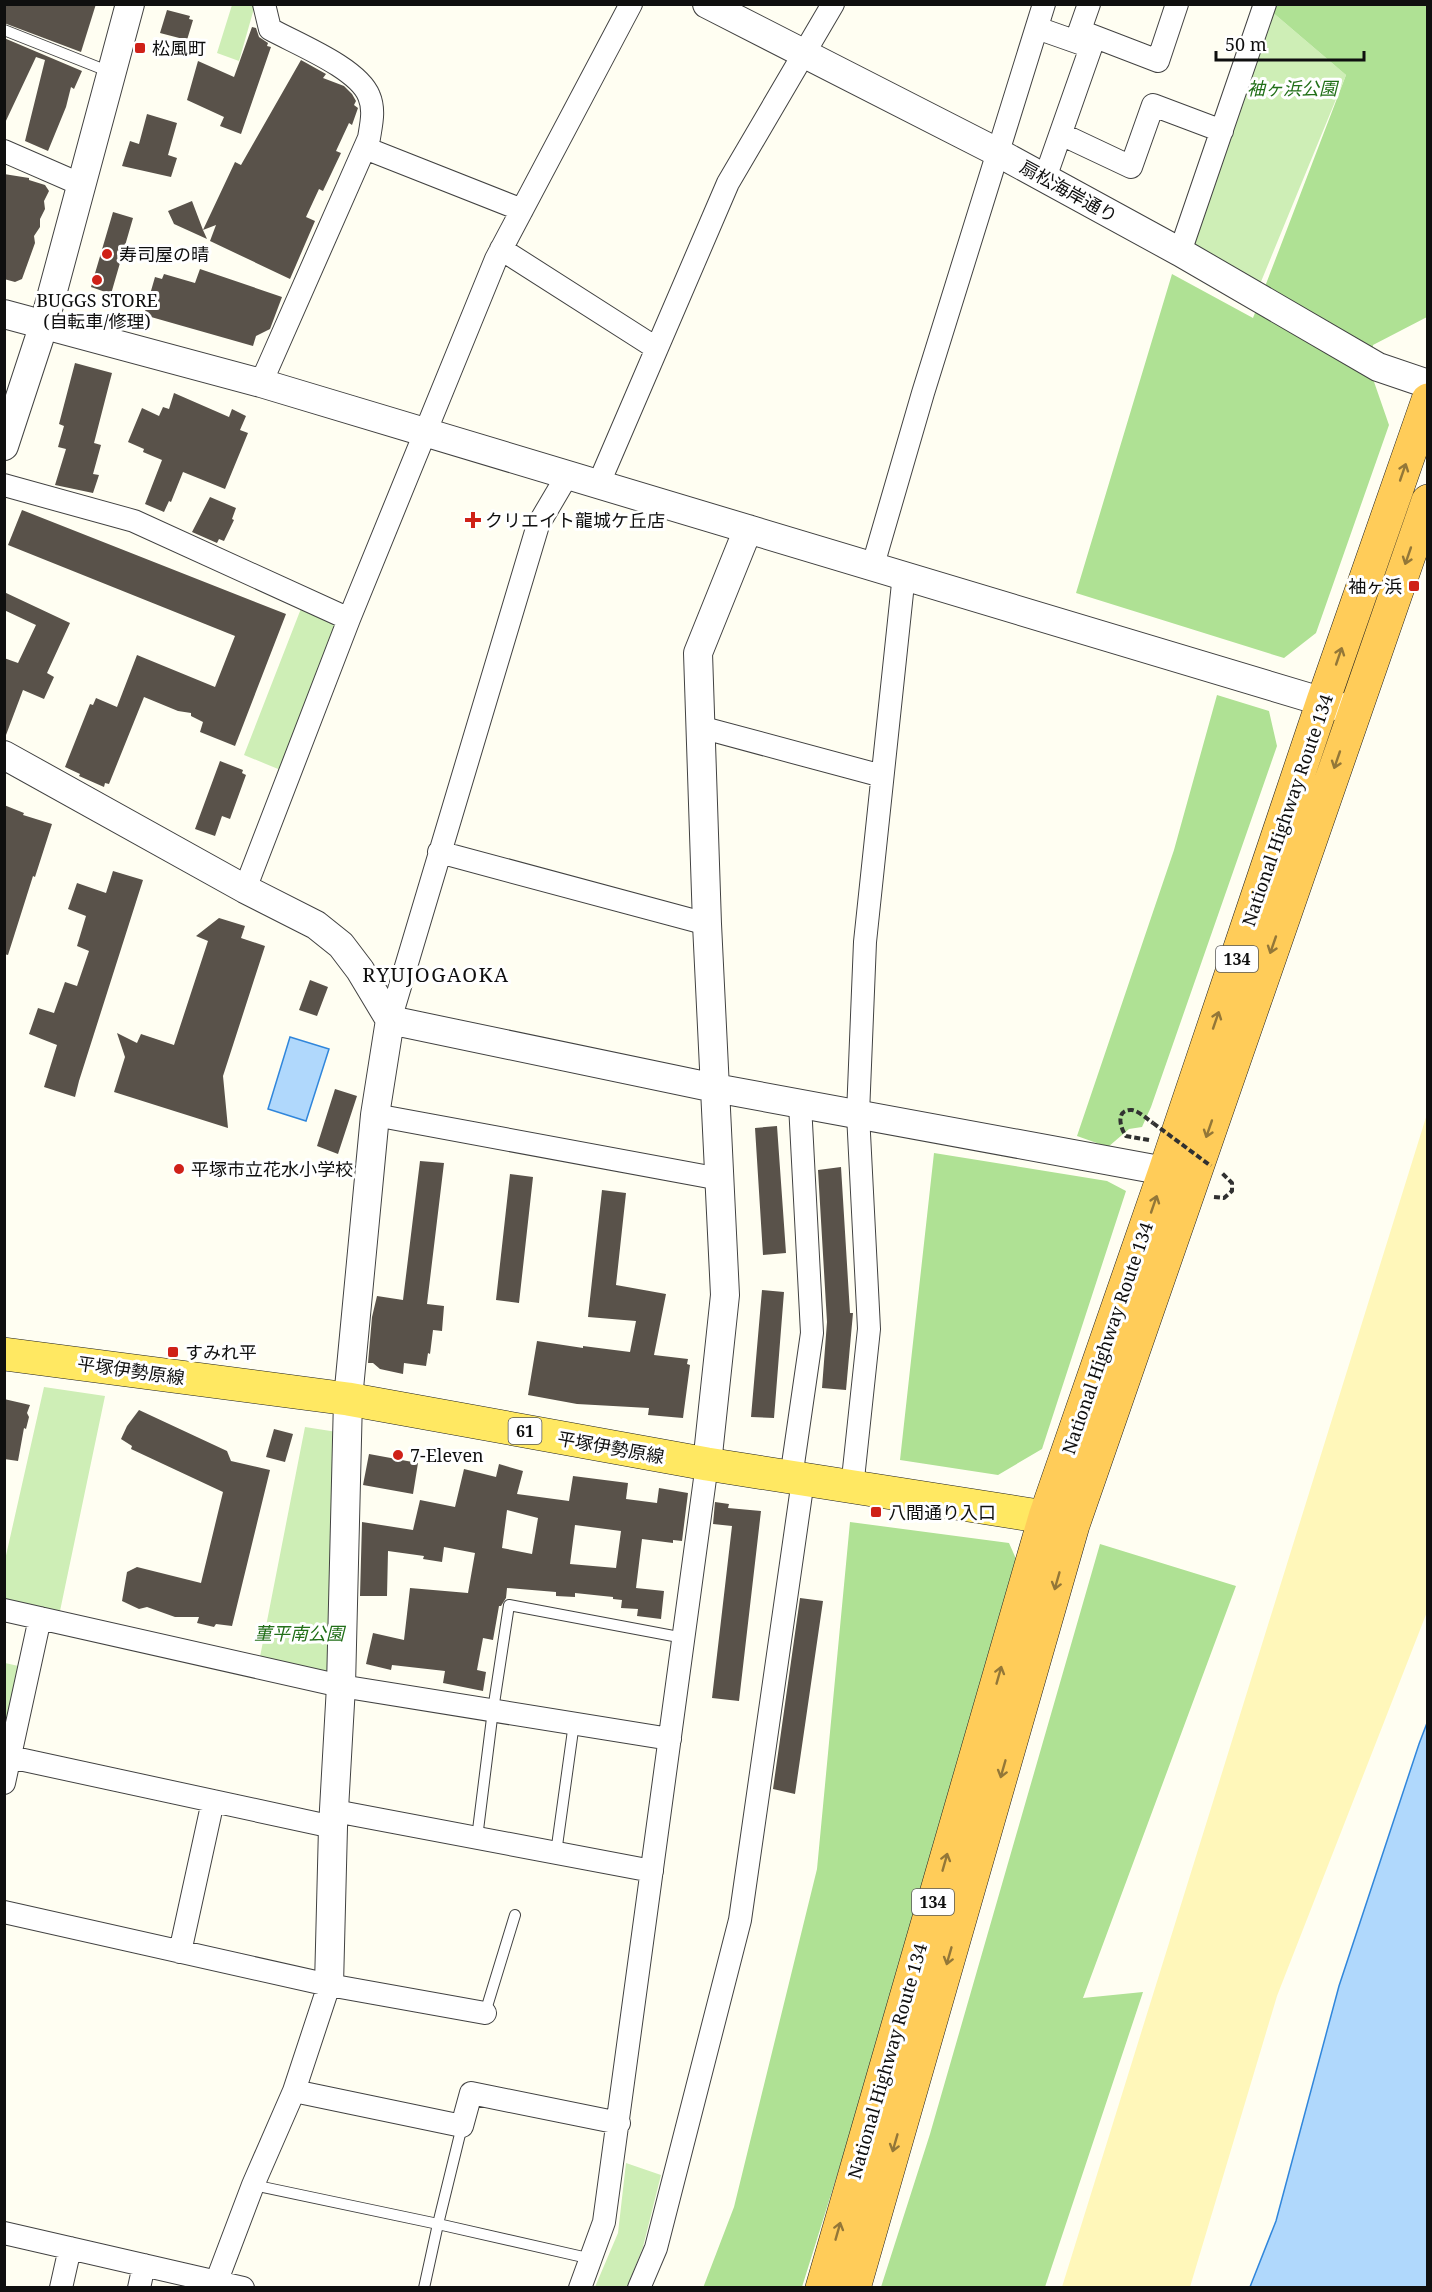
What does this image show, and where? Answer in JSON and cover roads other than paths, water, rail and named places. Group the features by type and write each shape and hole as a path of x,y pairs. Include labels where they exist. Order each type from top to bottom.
{"highway":[{"name":"National Highway Route 134","path":"822,2288 1165,1171 1323,701 1428,400"},
{"name":"National Highway Route 134","path":"854,2288 1059,1521 1355,711 1428,501"}],"main road":[{"name":"平塚伊勢原線","path":"4,1353 348,1399 707,1464 1059,1521"}],"street":[{"path":"4,446 44,324 130,4"},
{"path":"261,382 365,148 369,138 372,114 369,96 359,81 337,66 270,29 264,4"},
{"path":"246,889 349,619 501,249 631,4"},
{"name":"扇松海岸通り","path":"707,4 997,152 1180,252 1378,367 1428,384"},
{"path":"599,483 728,183 833,4"},
{"path":"873,565 997,152 1044,4"},
{"path":"1078,36 1089,4"},
{"path":"1037,28 1078,36 1158,61 1178,4"},
{"path":"1180,252 1265,4"},
{"path":"1045,178 1091,46 1078,36"},
{"path":"1061,134 1131,167 1153,105 1222,131"},
{"path":"365,148 522,210"},
{"path":"4,151 82,185"},
{"path":"501,249 656,348"},
{"path":"4,314 261,382 1355,711"},
{"path":"215,2285 253,2185 294,2091 329,1985 341,1686 348,1399 375,1115 390,1020 538,525 568,474"},
{"path":"4,485 134,521 349,619"},
{"path":"580,2288 604,2222 619,2123 707,1464 725,1295 706,924 698,653 748,529"},
{"path":"852,1488 869,1329 858,1114 865,942 904,574"},
{"path":"700,727 882,776"},
{"path":"4,755 246,889 316,925 341,945 360,970 390,1020 715,1088 1165,1171"},
{"path":"439,852 706,924"},
{"path":"639,2288 656,2248 740,1920 797,1479 812,1333 800,1104"},
{"path":"375,1115 720,1179"},
{"path":"4,1610 341,1686 670,1739"},
{"path":"4,1783 40,1618"},
{"path":"10,1757 213,1801 477,1838 652,1871"},
{"path":"180,1952 213,1801"},
{"path":"4,1912 329,1985 485,2013"},
{"path":"294,2091 462,2126 471,2093 619,2123"},
{"path":"4,2233 144,2265 215,2285 243,2288"},
{"path":"61,2288 70,2248"},
{"path":"139,2288 144,2265"}],"lane":[{"path":"4,30 112,73"},
{"path":"477,1838 509,1605 684,1638"},
{"path":"556,1853 574,1723"},
{"path":"485,2013 515,1915"},
{"path":"424,2288 462,2126"},
{"path":"253,2185 592,2259"}],"water":[{"path":"290,1037 329,1049 306,1121 268,1109"},
{"path":"1427,1723 1427,2287 1250,2287 1276,2221 1339,1986"}],"place":[{"name":"松風町","path":"140,48"},
{"name":"寿司屋の晴","path":"107,254"},
{"name":"BUGGS STORE (自転車/修理)","path":"97,280"},
{"name":"クリエイト龍城ケ丘店","path":"473,520"},
{"name":"袖ヶ浜","path":"1414,586"},
{"name":"平塚市立花水小学校","path":"179,1169"},
{"name":"すみれ平","path":"173,1352"},
{"name":"7-Eleven","path":"398,1455"},
{"name":"八間通り入口","path":"876,1512"}],"district":[{"name":"RYUJOGAOKA","path":"436,974"}],"park label":[{"name":"袖ヶ浜公園","path":"1292,88"},
{"name":"菫平南公園","path":"299,1633"}]}
